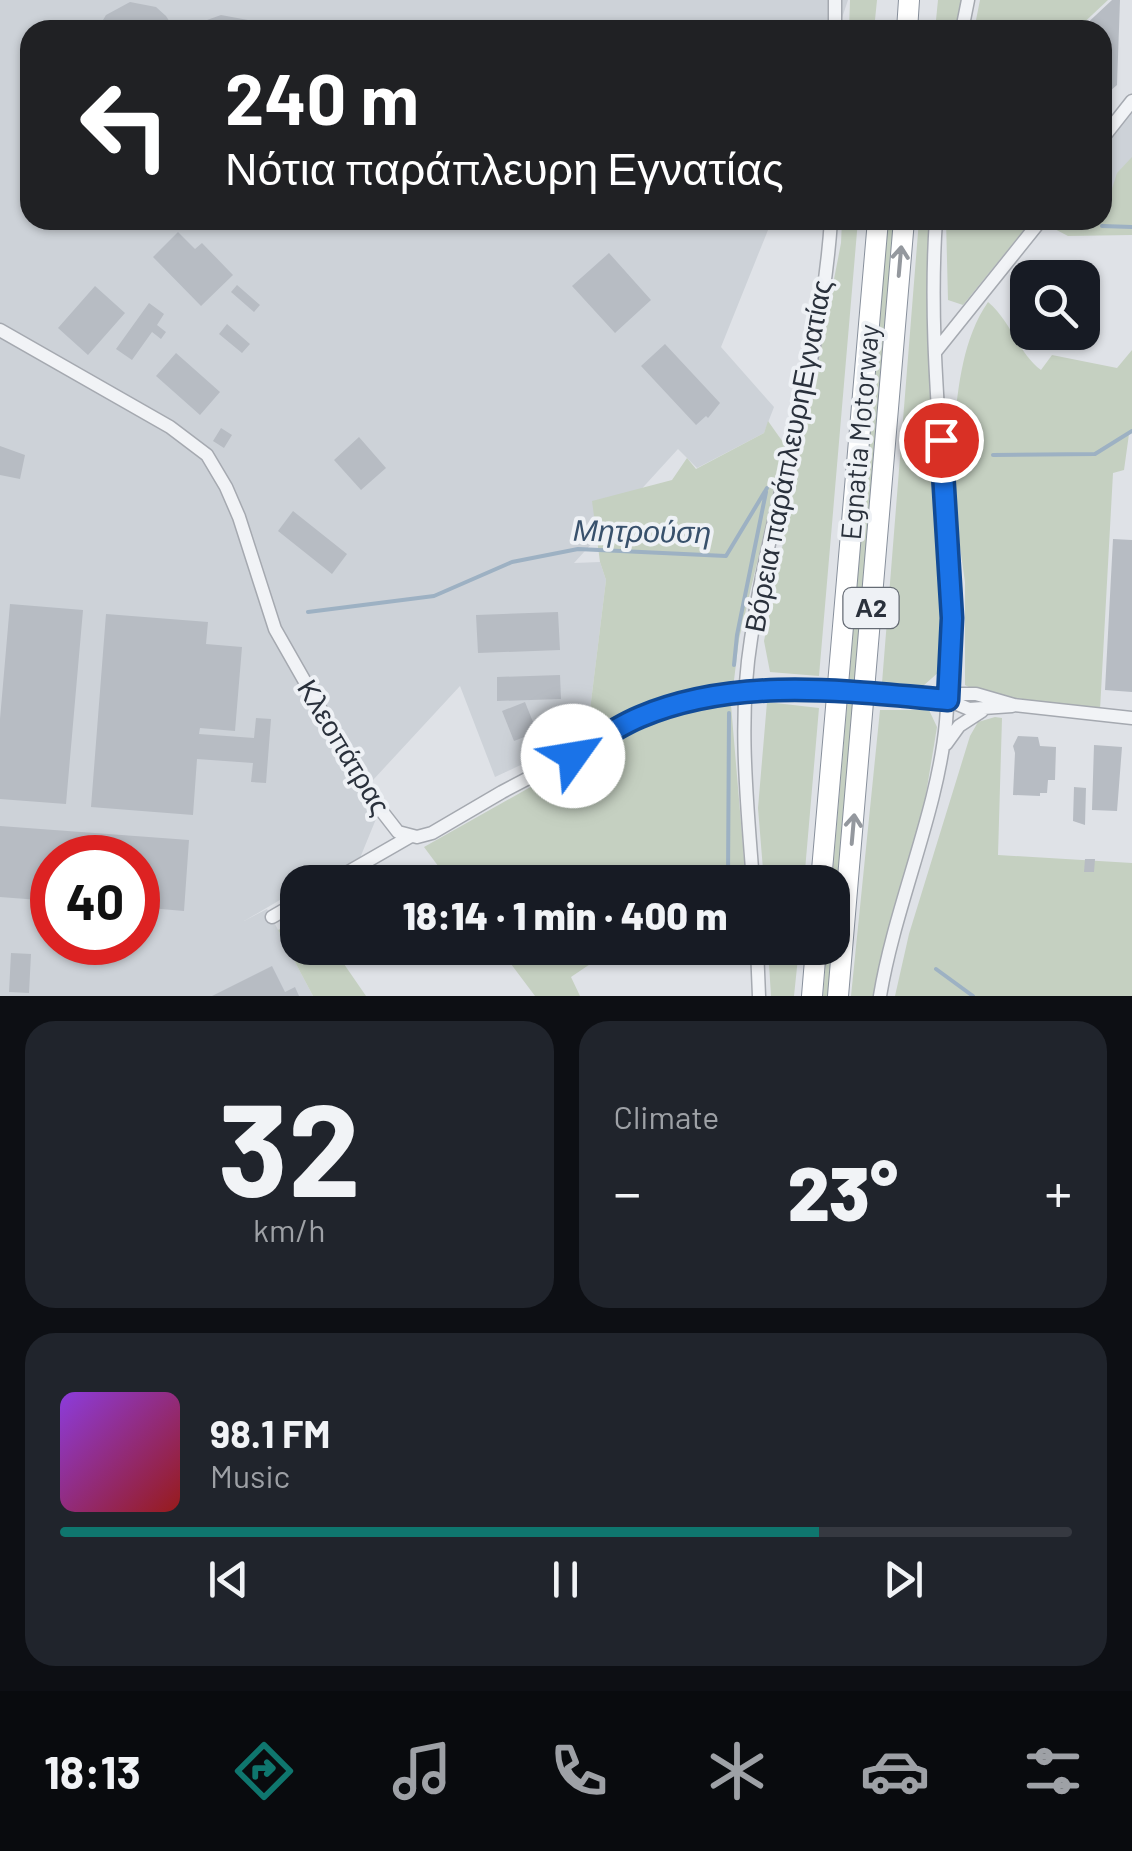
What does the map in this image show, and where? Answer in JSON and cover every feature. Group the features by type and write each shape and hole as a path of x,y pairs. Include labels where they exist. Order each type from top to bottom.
{"highway":[{"name":"Egnatia Motorway","path":"823,865 877,230"},
{"name":"Egnatia Motorway","path":"838,996 903,230"},
{"path":"812,996 815,965"}],"street":[{"path":"1112,127 1132,101"},
{"name":"Βόρεια παράπλευρηΕγνατίας","path":"752,865 745,778 750,639 816,329 830,230"},
{"path":"880,996 941,750 948,700 952,618 935,352 936,230"},
{"path":"935,352 1033,230"},
{"name":"Κλεοπάτρας","path":"0,330 170,428 207,455 239,517 270,618 282,641 379,809 396,830 411,836 432,833 640,717 746,692 812,689 948,700"},
{"path":"950,662 958,682 976,694"},
{"path":"948,700 961,694 976,694 1014,705 1132,718"},
{"path":"948,700 968,709 1014,705"},
{"path":"941,750 959,726 985,710"},
{"path":"361,865 411,836"},
{"path":"272,917 280,912"},
{"path":"758,965 759,996"}],"shaded area":[{"path":"0,0 848,0 841,20 20,20 20,230 768,230 721,347 774,407 764,433 697,468 678,449 574,563 600,562 606,580 587,734 495,777 460,686 361,793 376,819 360,858 346,865 280,865 280,900 244,921 267,909 280,934 280,965 297,965 313,996 0,996"},
{"path":"1132,107 1132,211 1112,211 1112,132"}],"green space":[{"path":"850,0 877,0 875,20 849,20"},
{"path":"938,0 971,0 968,20 936,20"},
{"path":"980,0 1108,0 1087,20 976,20"},
{"path":"1132,157 1132,235 1068,236 1057,230 1112,230 1112,189 1117,173"},
{"path":"842,230 857,230 819,676 770,672 764,641"},
{"path":"887,230 893,230 840,865 833,865"},
{"path":"918,230 931,230 943,547 940,671 923,686 882,683"},
{"path":"946,230 1024,230 963,305 948,300"},
{"path":"988,302 1010,329 1010,350 1023,350 1041,370 1052,355 1117,368 1132,350 1132,433 1124,470 1113,473 1100,710 980,693 965,685 965,582 953,498 949,431 954,430 967,347"},
{"path":"768,421 785,445 739,639 731,705 745,865 437,865 424,847 589,754 587,734 606,580 592,501 672,480 687,458 696,469 764,433"},
{"path":"767,702 819,708 805,865 763,865 758,808"},
{"path":"880,710 929,710 937,727 923,812 879,996 851,996"},
{"path":"1002,718 998,855 1132,863 1132,996 895,996 909,934 970,736 978,722"},
{"path":"297,965 345,965 366,996 313,996"},
{"path":"512,965 589,965 571,977 580,996 535,996"},
{"path":"769,965 797,965 794,996 771,996"},
{"path":"826,965 832,965 829,996 823,996"}],"building":[{"path":"1112,0 1120,0 1117,85 1112,89 1112,20 1091,20"},
{"path":"130,2 156,7 169,20 103,20"},
{"path":"221,15 248,20 207,20"},
{"path":"178,232 195,249 202,243 233,275 201,306 153,257"},
{"path":"609,253 651,300 615,333 572,286"},
{"path":"237,285 260,305 254,312 231,292"},
{"path":"95,286 125,313 88,355 58,328"},
{"path":"149,303 164,314 157,325 166,332 161,339 152,332 132,360 116,349"},
{"path":"227,324 250,344 242,353 219,334"},
{"path":"665,344 720,403 696,425 641,366"},
{"path":"176,353 220,392 200,415 156,376"},
{"path":"221,428 232,435 224,448 213,441"},
{"path":"359,437 386,468 361,490 334,460"},
{"path":"0,446 25,455 20,479 0,475"},
{"path":"293,511 347,554 332,574 278,531"},
{"path":"1113,539 1132,540 1132,692 1105,690"},
{"path":"10,604 83,610 66,804 0,799 0,719"},
{"path":"558,612 560,650 478,653 476,615"},
{"path":"106,614 208,622 206,644 242,647 235,731 200,728 199,734 254,738 256,718 271,719 266,783 251,782 253,763 197,759 193,815 91,807"},
{"path":"560,675 561,699 497,701 497,677"},
{"path":"525,702 537,732 514,741 502,711"},
{"path":"1018,736 1038,737 1040,746 1056,747 1055,780 1048,780 1047,793 1013,795 1013,746"},
{"path":"1094,745 1122,747 1117,811 1092,810"},
{"path":"1074,787 1086,788 1085,825 1073,821"},
{"path":"0,826 122,835 30,835 30,899 0,897"},
{"path":"160,838 189,840 184,911 160,909"},
{"path":"1085,859 1095,859 1094,872 1084,872"},
{"path":"11,953 30,954 29,993 9,992"},
{"path":"272,966 285,992 295,987 299,996 212,996"}],"waterway":[{"name":"Μητρούση","path":"1112,226 1132,227"},
{"name":"Μητρούση","path":"993,455 1095,454 1132,431"},
{"name":"Μητρούση","path":"308,612 434,596 512,562 578,549 726,556 767,488"},
{"path":"734,665 766,492"},
{"path":"728,865 729,713"},
{"path":"936,969 973,996"}],"route":[{"path":"573,756 640,717 746,692 790,688 948,700 952,618 941,440"}]}
